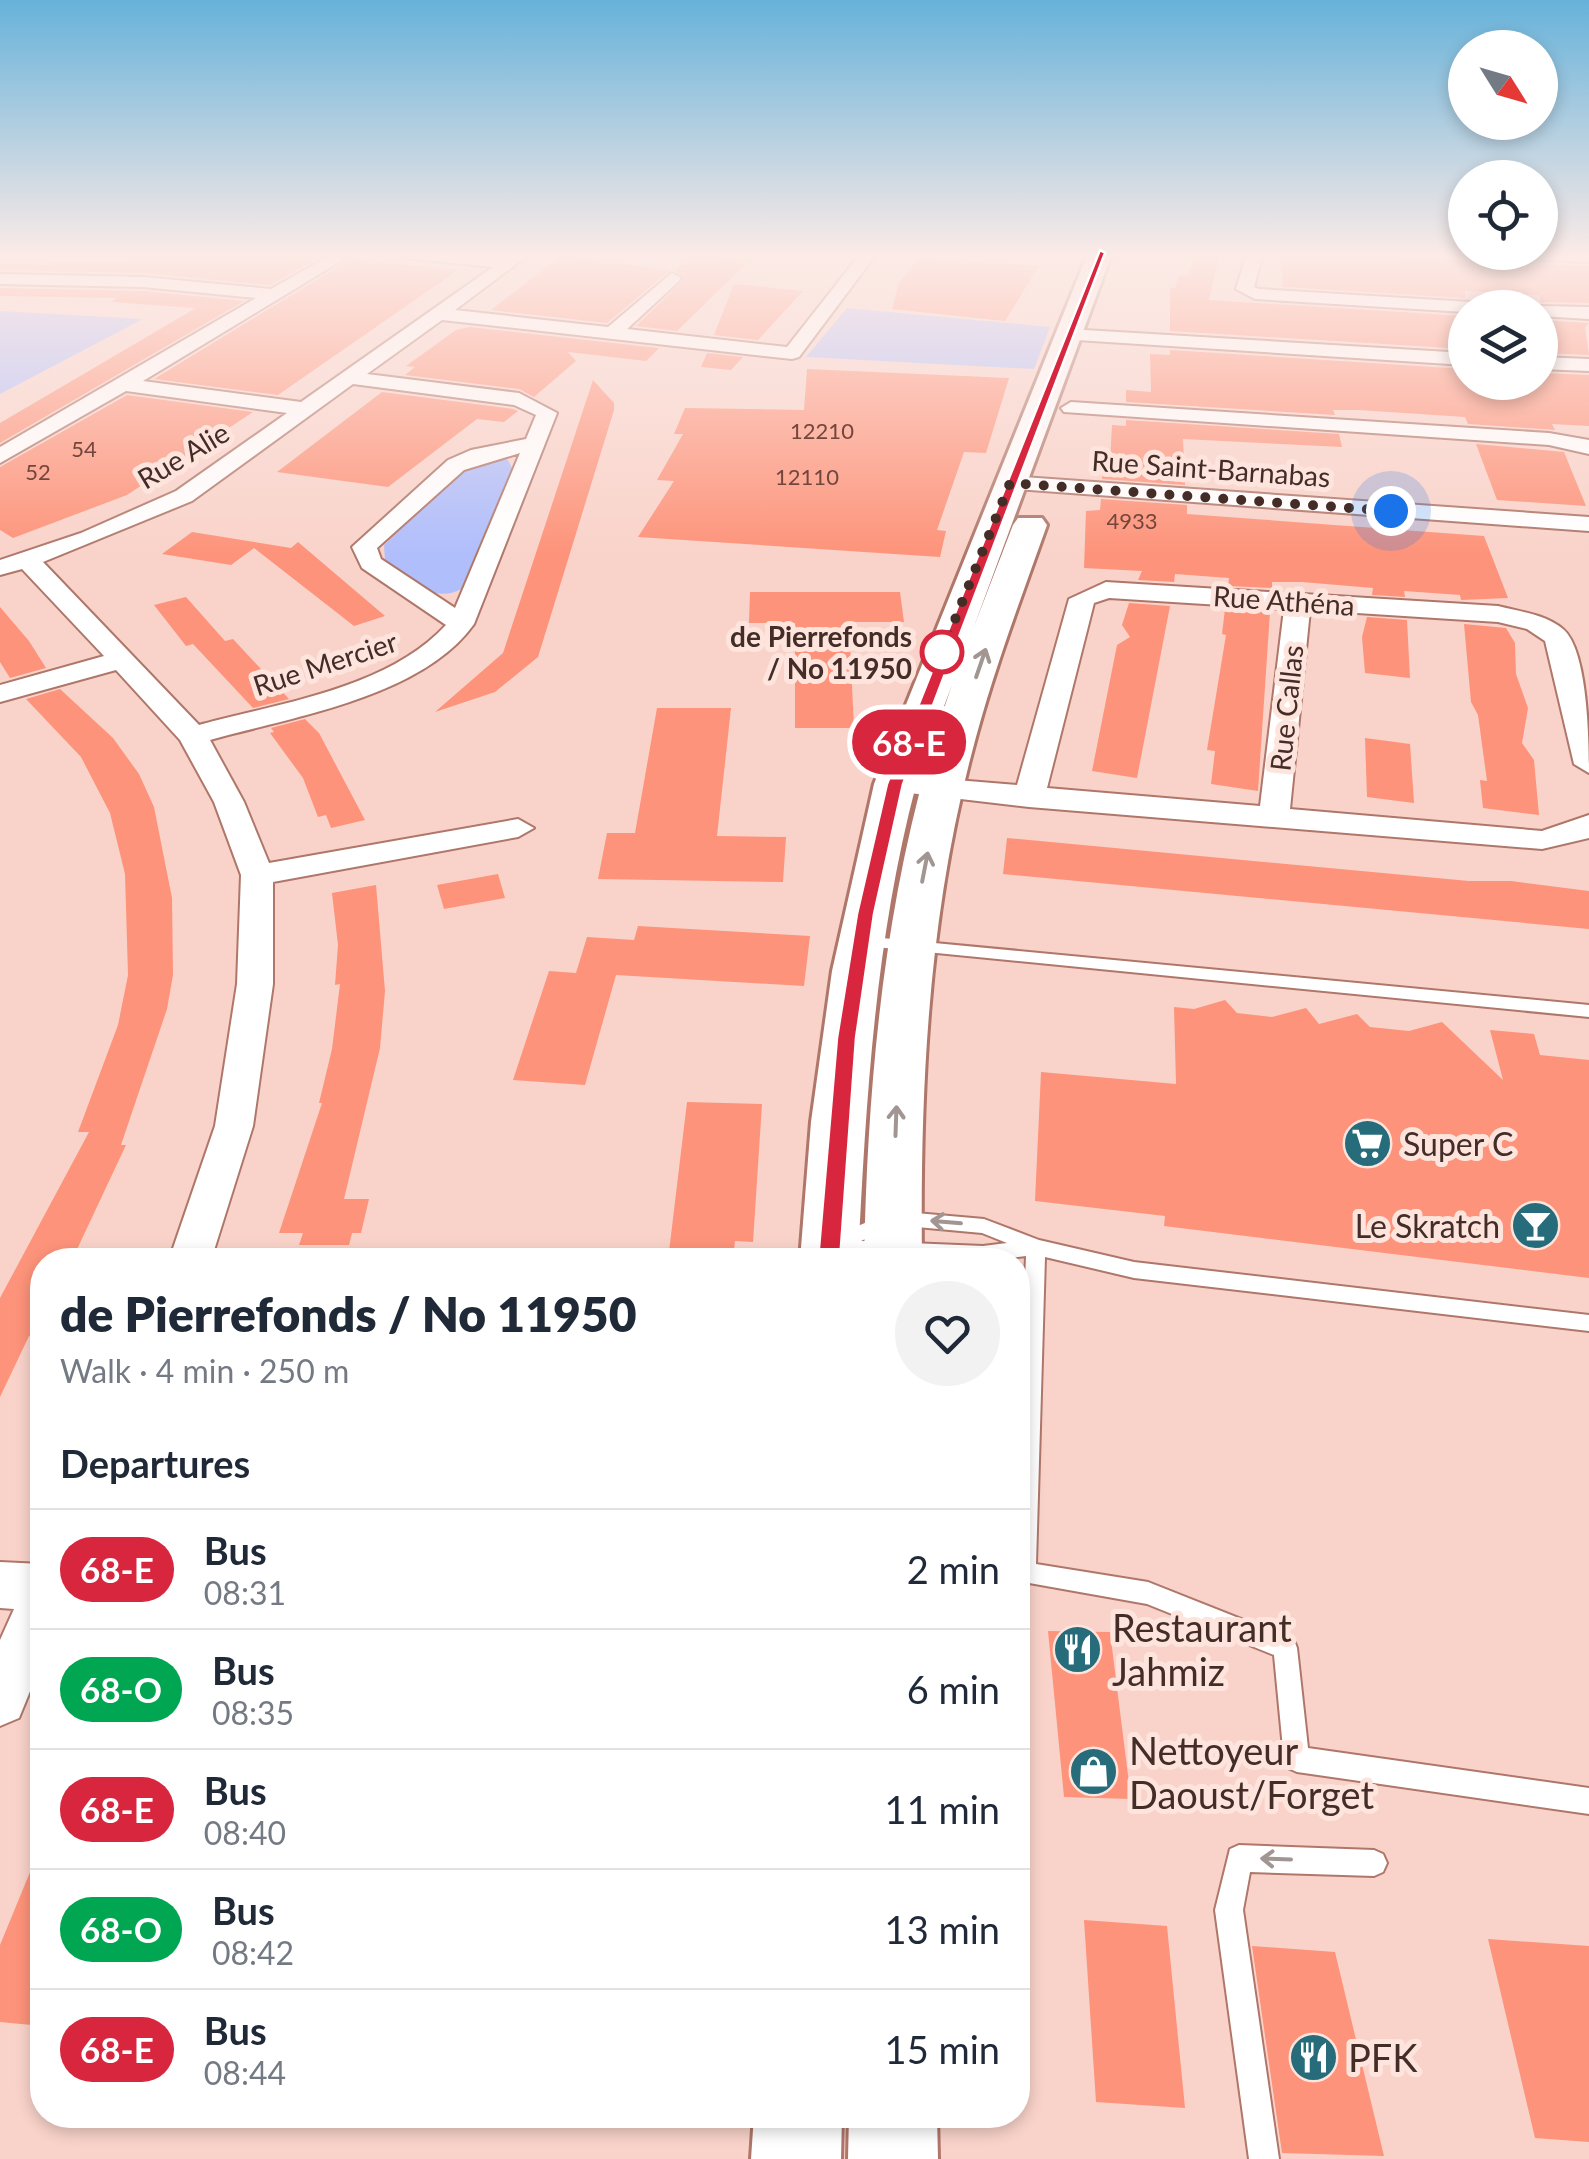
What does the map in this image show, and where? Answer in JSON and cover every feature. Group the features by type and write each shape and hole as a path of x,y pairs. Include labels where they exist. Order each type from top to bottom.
{"main road":[{"path":"829,1248 841,1089 861,941 895,784 1027,485 1075,354"},
{"path":"893,1242 898,1088 912,945 941,789 1027,485 1071,408 1079,354"},
{"path":"796,2159 797,2128"},
{"path":"893,2128 893,2159"}],"street":[{"path":"0,456 174,354"},
{"name":"Rue Alie","path":"14,564 184,496 385,354"},
{"path":"1378,354 1448,358"},
{"path":"1558,364 1589,366"},
{"name":"Rue Mercier","path":"193,736 416,665 450,643 461,624 547,413 519,399 353,378"},
{"path":"122,384 306,409"},
{"name":"Rue Saint-Barnabas","path":"1071,408 1549,438 1589,447"},
{"name":"Rue Mercier","path":"461,624 370,563 364,546 456,465 479,455 534,444"},
{"name":"Rue Saint-Barnabas","path":"1027,485 1589,524"},
{"path":"14,564 121,660 193,736 229,802 257,875 255,984 234,1126 194,1248"},
{"name":"Rue Athéna","path":"1030,798 1084,596 1115,590 1498,614 1550,629 1557,636 1589,764"},
{"name":"Rue Callas","path":"1274,816 1298,601"},
{"path":"0,694 121,660"},
{"path":"895,784 1542,840 1572,835 1589,824"},
{"path":"257,875 518,828"},
{"path":"0,1585 30,1586"},
{"path":"0,1700 30,1631"}],"lane":[{"path":"861,941 1589,1011"},
{"path":"836,1248 872,1224 893,1242 938,1248"},
{"path":"858,1248 984,1226 1036,1247 1134,1270 1589,1323"},
{"path":"1028,1248 1036,1247"},
{"path":"1030,1410 1036,1247"},
{"path":"1030,1574 1148,1592 1285,1648 1297,1760 1589,1801"},
{"path":"1264,2159 1229,1910 1239,1858 1374,1863"}],"shaded area":[{"path":"0,354 77,354 0,394"},
{"path":"809,354 1040,354 1034,369 806,357"},
{"path":"500,458 508,460 512,468 461,589 440,594 430,591 385,561 384,545 465,467"}],"building":[{"path":"118,354 153,354 0,443 0,423"},
{"path":"195,354 337,354 278,395 154,379"},
{"path":"423,354 570,354 576,361 534,397 519,389 405,375 415,367 406,366"},
{"path":"583,354 653,354 646,361"},
{"path":"707,354 743,357 731,370 701,367"},
{"path":"1150,354 1228,354 1448,368 1448,400 1558,400 1558,374 1589,375 1589,426 1552,424 1555,430 1468,424 1465,417 1359,410 1333,410 1335,415 1126,402 1126,390 1151,392"},
{"path":"807,369 1009,378 986,453 964,452 937,530 946,531 940,557 638,537 674,481 657,480 683,434 674,434 685,408 804,410"},
{"path":"593,380 614,403 614,410 538,657 495,692 435,712 503,653"},
{"path":"382,392 518,411 504,422 477,419 388,487 277,472"},
{"path":"127,395 253,412 127,495 13,538 0,530 0,467"},
{"path":"1126,420 1339,434 1342,447 1183,439 1185,485 1102,479 1102,467 1110,462 1112,425 1126,426"},
{"path":"1476,444 1564,452 1586,506 1497,500"},
{"path":"1101,499 1187,505 1187,514 1484,536 1508,598 1461,600 1460,595 1404,591 1405,597 1372,595 1373,588 1302,582 1272,582 1272,588 1228,586 1229,578 1175,574 1174,582 1138,580 1142,571 1084,568 1086,511 1100,510"},
{"path":"192,532 291,548 298,542 385,616 354,626 254,548 231,565 162,554"},
{"path":"750,592 900,592 904,622 849,622 854,728 795,728 795,623 749,623"},
{"path":"186,597 225,641 233,639 289,699 253,708 193,644 186,646 154,605"},
{"path":"1129,603 1170,606 1137,778 1092,771 1117,645 1130,637 1122,625"},
{"path":"0,607 46,668 10,678 0,662"},
{"path":"1225,609 1270,612 1258,791 1211,784 1215,751 1207,750 1226,635 1222,634"},
{"path":"1367,617 1407,620 1410,678 1365,673 1362,637"},
{"path":"1464,624 1506,628 1515,643 1516,674 1528,708 1522,743 1534,760 1539,815 1483,808 1480,780 1487,781 1478,715 1471,702"},
{"path":"60,689 113,738 139,774 154,807 172,898 173,975 167,1009 121,1145 126,1145 78,1248 30,1248 30,1336 0,1397 0,1298 89,1132 78,1132 118,1025 128,975 125,874 110,813 81,757 26,699"},
{"path":"657,708 731,708 717,836 786,837 783,882 598,879 607,833 635,833"},
{"path":"305,719 319,733 365,820 331,828 326,815 318,817 303,778 270,733 274,732 271,728"},
{"path":"1365,738 1410,744 1414,803 1367,797"},
{"path":"1007,838 1589,891 1589,929 1003,874"},
{"path":"498,874 505,898 444,909 437,885"},
{"path":"376,885 385,991 380,1048 344,1199 369,1199 361,1233 352,1233 349,1245 299,1245 303,1233 279,1233 322,1103 332,1049 340,984 335,985 338,945 332,893"},
{"path":"638,926 810,936 804,986 616,975 585,1085 513,1080 549,971 576,973 587,937 634,940"},
{"path":"1225,1000 1237,1013 1272,1017 1306,1008 1319,1024 1357,1014 1370,1027 1409,1031 1442,1022 1503,1080 1490,1030 1534,1034 1540,1055 1589,1060 1589,1278 1164,1226 1165,1216 1035,1201 1041,1072 1176,1084 1174,1007 1194,1009"},
{"path":"687,1102 762,1104 753,1242 735,1241 734,1248 669,1248"},
{"path":"1048,1631 1110,1632 1131,1799 1064,1797"},
{"path":"30,1872 30,2025 0,2022 0,1945"},
{"path":"1084,1920 1167,1926 1185,2108 1096,2102"},
{"path":"1488,1939 1589,1946 1589,2142 1535,2138"},
{"path":"1252,1946 1335,1952 1384,2156 1282,2153"}],"bus line":[{"name":"68-E","path":"830,1248 846,1038 865,914 895,784 914,725 1060,354"}],"place":[{"name":"de Pierrefonds / No 11950","path":"942,652"},
{"name":"Super C","path":"1368,1143"},
{"name":"Le Skratch","path":"1535,1225"},
{"name":"Restaurant Jahmiz","path":"1077,1649"},
{"name":"Nettoyeur Daoust/Forget","path":"1094,1772"},
{"name":"PFK","path":"1313,2057"}],"route":[{"path":"942,652 1010,483 1391,511"}]}
